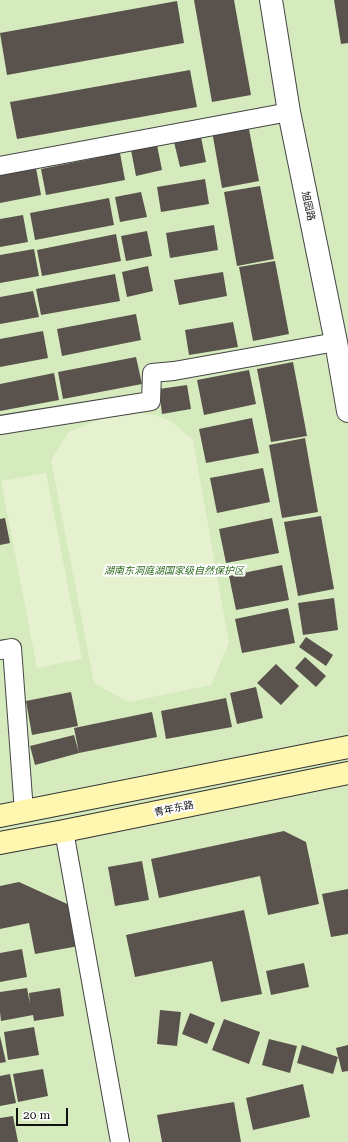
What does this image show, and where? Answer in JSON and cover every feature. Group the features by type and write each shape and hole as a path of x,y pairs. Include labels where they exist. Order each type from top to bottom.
{"main road":[{"path":"0,816 348,747"},
{"name":"青年东路","path":"0,844 348,773"}],"street":[{"name":"旭园路","path":"271,0 289,112 336,342 348,412"},
{"path":"0,166 289,112"},
{"path":"0,425 151,401 152,373 174,371 336,342"},
{"path":"0,650 12,648 24,812"},
{"path":"64,831 120,1142"}],"green space":[{"name":"湖南东洞庭湖国家级自然保护区","path":"0,0 348,0 348,1142 0,1142"},
{"path":"138,413 155,415 171,421 193,440 229,643 211,685 129,702 94,683 51,460 69,432 108,416"},
{"path":"46,473 82,659 37,668 1,481"}],"building":[{"path":"194,0 234,0 251,95 212,102"},
{"path":"334,0 348,0 348,43 341,44"},
{"path":"177,1 184,43 7,75 0,33"},
{"path":"190,70 197,107 17,139 10,102"},
{"path":"248,124 259,181 222,188 212,131"},
{"path":"201,137 206,162 180,167 174,142"},
{"path":"157,145 162,170 136,176 131,150"},
{"path":"120,153 125,180 46,195 41,169"},
{"path":"36,168 41,195 0,203 0,175"},
{"path":"205,179 209,204 161,212 157,187"},
{"path":"260,186 274,259 237,266 224,192"},
{"path":"141,192 147,217 120,222 115,197"},
{"path":"109,198 114,225 35,240 30,213"},
{"path":"23,215 28,242 0,247 0,219"},
{"path":"214,225 218,250 170,258 166,233"},
{"path":"147,231 152,256 126,261 121,236"},
{"path":"116,234 121,261 42,276 37,250"},
{"path":"34,249 39,276 0,283 0,255"},
{"path":"275,261 289,334 253,341 239,267"},
{"path":"148,266 153,291 127,297 122,272"},
{"path":"223,272 227,296 179,305 174,280"},
{"path":"115,274 120,301 41,315 36,289"},
{"path":"33,291 39,317 0,324 0,297"},
{"path":"136,314 141,340 62,356 57,329"},
{"path":"233,322 238,347 189,355 185,330"},
{"path":"43,331 48,358 0,367 0,339"},
{"path":"136,357 142,384 63,399 58,372"},
{"path":"293,362 307,436 271,442 257,369"},
{"path":"249,370 256,404 204,415 197,380"},
{"path":"54,373 59,400 0,411 0,384"},
{"path":"187,385 191,409 162,414 159,389"},
{"path":"252,418 259,453 206,463 199,429"},
{"path":"305,438 318,512 282,518 269,445"},
{"path":"263,468 270,502 217,513 210,478"},
{"path":"321,516 334,589 298,596 284,522"},
{"path":"5,518 10,543 0,545 0,519"},
{"path":"272,518 279,553 226,563 219,529"},
{"path":"282,565 289,600 236,610 229,576"},
{"path":"334,598 338,630 303,635 298,603"},
{"path":"288,608 295,643 242,653 235,619"},
{"path":"306,637 333,655 326,666 299,647"},
{"path":"305,657 326,676 316,687 295,668"},
{"path":"276,664 299,686 281,705 257,683"},
{"path":"256,687 263,718 237,724 230,693"},
{"path":"71,692 78,726 32,735 26,701"},
{"path":"226,698 232,727 166,739 161,711"},
{"path":"152,712 157,737 79,753 74,728"},
{"path":"74,735 79,753 35,765 30,746"},
{"path":"284,831 306,842 319,904 268,915 260,876 159,898 151,859"},
{"path":"142,861 149,900 115,906 108,867"},
{"path":"19,882 76,908 84,945 35,954 29,923 0,929 0,886"},
{"path":"348,889 348,934 331,937 322,894"},
{"path":"244,910 262,994 221,1002 212,961 135,977 126,935"},
{"path":"22,949 27,977 0,982 0,953"},
{"path":"304,963 309,987 271,995 266,971"},
{"path":"27,988 30,1004 29,993 60,988 64,1016 34,1021 33,1015 1,1021 0,992"},
{"path":"160,1010 181,1012 177,1046 157,1044"},
{"path":"190,1013 215,1023 207,1044 182,1034"},
{"path":"224,1019 260,1032 249,1064 212,1050"},
{"path":"34,1027 39,1055 8,1060 4,1032"},
{"path":"0,1036 6,1062 0,1063"},
{"path":"269,1039 297,1046 290,1073 262,1065"},
{"path":"302,1045 338,1057 333,1074 297,1063"},
{"path":"348,1045 348,1071 342,1072 336,1048"},
{"path":"43,1069 48,1096 18,1102 13,1074"},
{"path":"10,1074 16,1103 0,1106 0,1076"},
{"path":"303,1084 310,1117 253,1130 246,1098"},
{"path":"234,1102 241,1142 162,1142 157,1115"},
{"path":"13,1116 18,1142 0,1142 0,1118"}]}
